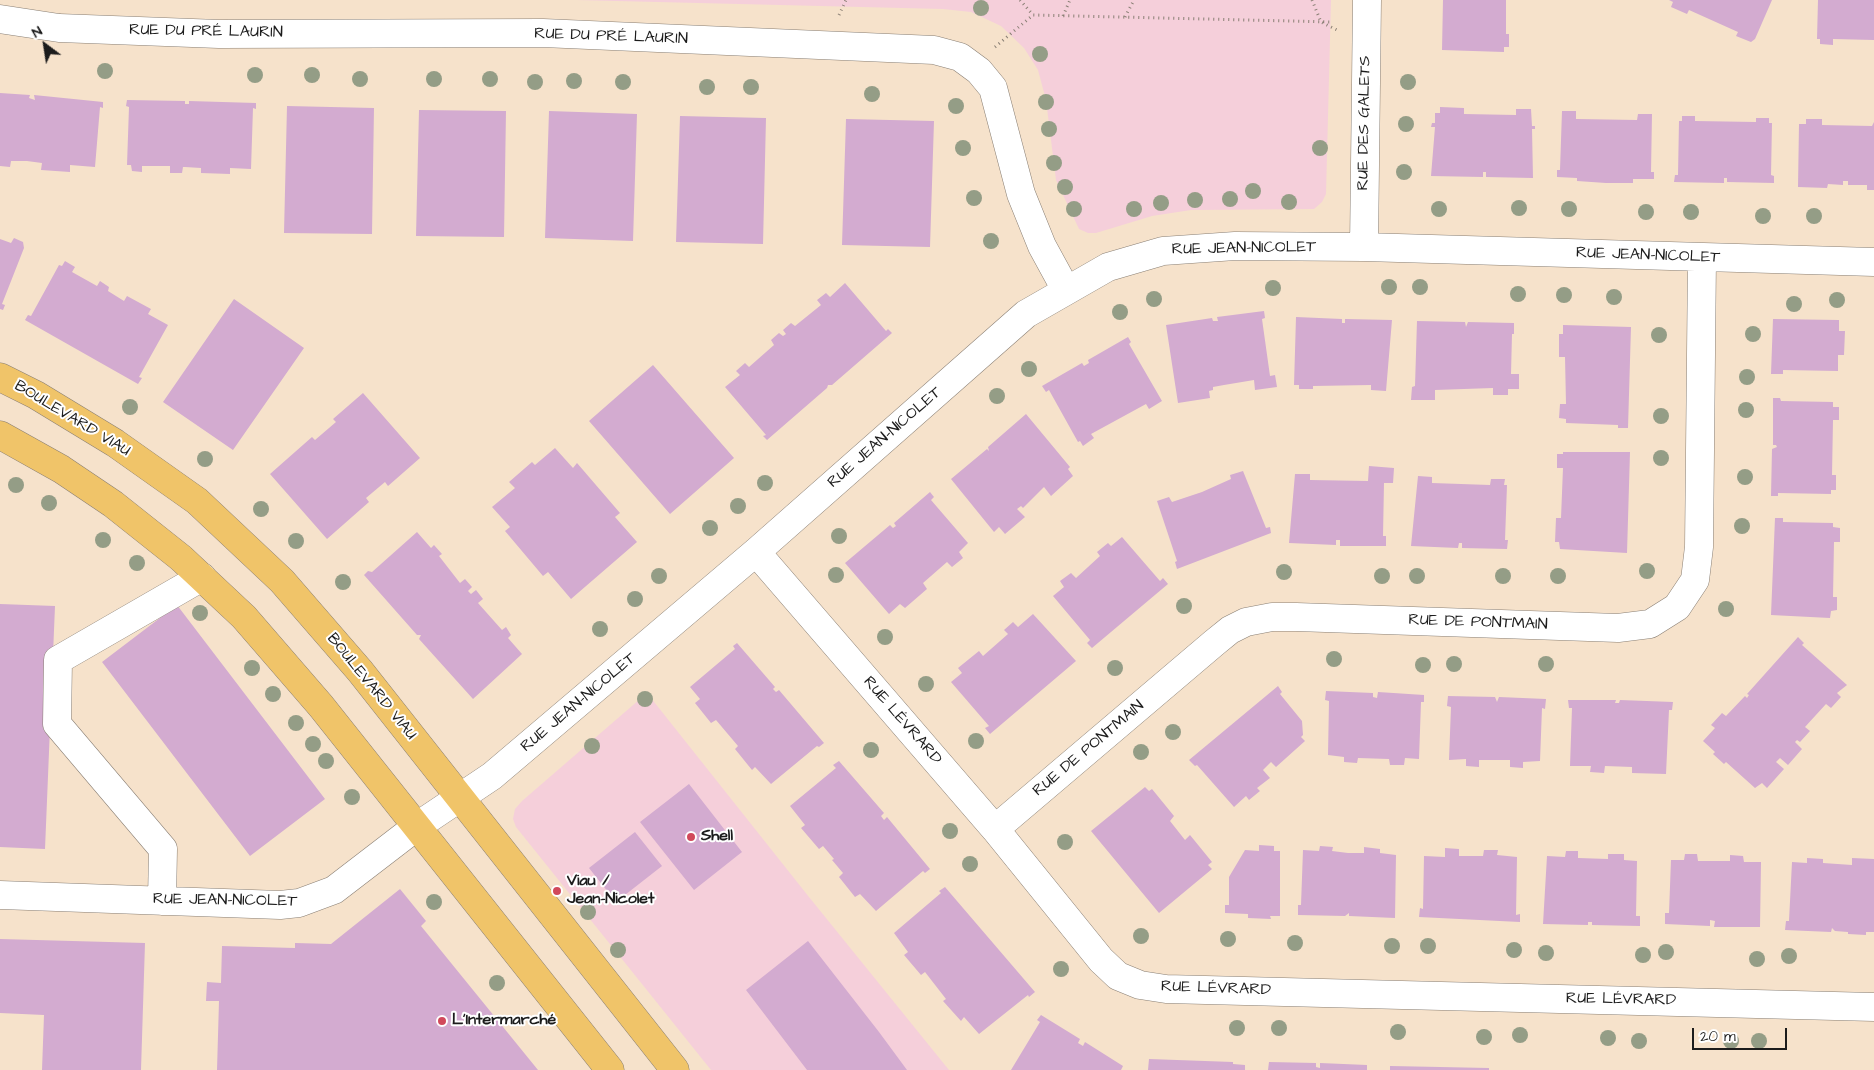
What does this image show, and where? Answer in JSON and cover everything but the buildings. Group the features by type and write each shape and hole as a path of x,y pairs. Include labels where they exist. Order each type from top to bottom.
{"main road":[{"name":"BOULEVARD VIAU","path":"0,377 36,395 115,443 197,501 241,540 282,581 360,671 675,1070"},
{"path":"0,435 61,470 113,504 181,558 244,617 283,662 610,1070"}],"street":[{"name":"RUE DES GALETS","path":"1364,247 1367,0"},
{"name":"RUE DU PRÉ LAURIN","path":"0,19 59,28 219,34 543,33 934,50 960,57 992,88 1021,194 1042,246 1066,290"},
{"name":"RUE JEAN-NICOLET","path":"0,895 280,905 300,903 334,890 416,827 492,776 756,552 1026,314 1108,267 1163,251 1235,246 1364,247 1874,262"},
{"name":"RUE DE PONTMAIN","path":"995,830 1214,642 1230,630 1246,622 1272,616 1618,628 1650,624 1677,607 1695,580 1699,547 1702,258"},
{"name":"RUE LÉVRARD","path":"756,552 995,830 1100,960 1118,976 1140,985 1166,989 1874,1007"},
{"path":"162,901 162,848 57,724 58,660 202,577"}],"path":[{"path":"1020,0 1033,15"},
{"path":"1063,16 1070,0"},
{"path":"1125,17 1134,0"},
{"path":"971,66 1033,15 1333,22"}],"shaded area":[{"path":"576,0 1331,0 1326,194 1322,202 1314,209 1191,210 1152,216 1096,233 1088,233 1079,229 1056,180 1046,100 1038,70 1024,48 1001,26 971,12 943,9"},
{"path":"647,693 949,1070 711,1070 516,827 513,819 515,809 522,801"}],"place":[{"name":"Shell","path":"691,837"},
{"name":"Viau / Jean-Nicolet","path":"557,891"},
{"name":"L'Intermarché","path":"442,1021"}]}
